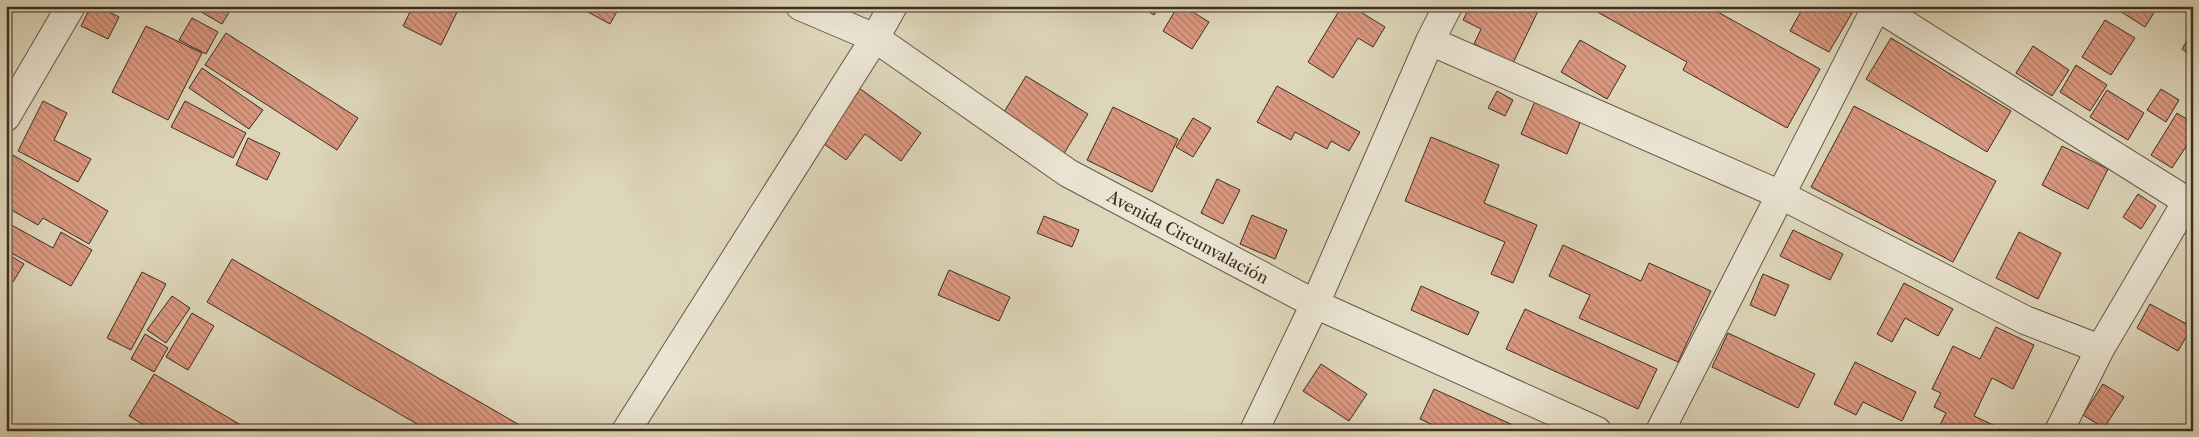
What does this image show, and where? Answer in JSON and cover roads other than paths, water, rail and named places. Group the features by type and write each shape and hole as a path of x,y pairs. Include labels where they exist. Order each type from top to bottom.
{"street":[{"path":"6,117 71,6"},
{"name":"Avenida Circunvalación","path":"800,6 875,38 1068,173 1315,304 1597,431"},
{"path":"626,431 875,38 893,6"},
{"path":"1254,431 1315,304 1430,40 1448,6"},
{"path":"1660,431 1877,6 2190,203 2100,349 2059,431"},
{"path":"1430,40 1781,195 2025,320 2100,349"}]}
